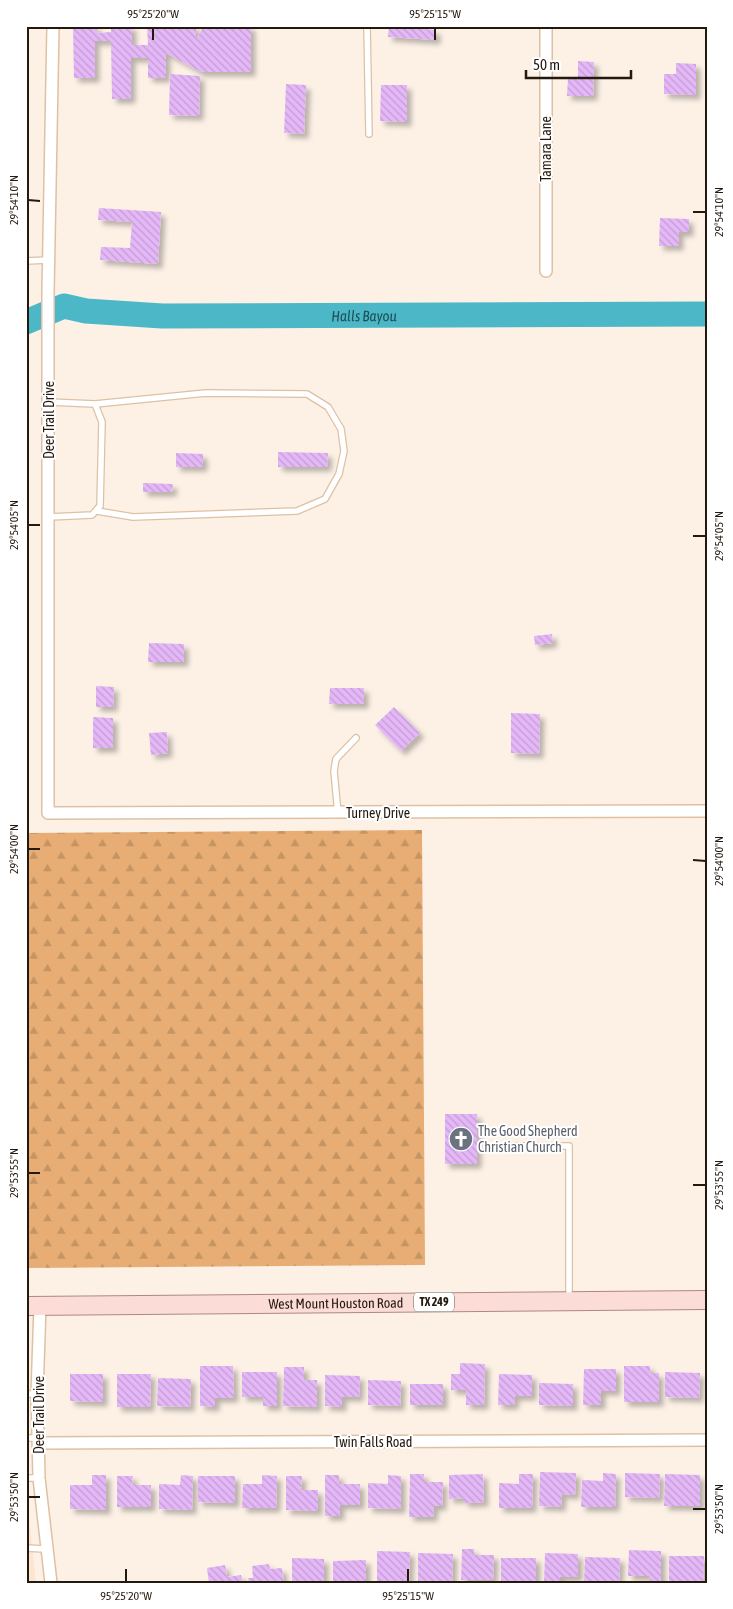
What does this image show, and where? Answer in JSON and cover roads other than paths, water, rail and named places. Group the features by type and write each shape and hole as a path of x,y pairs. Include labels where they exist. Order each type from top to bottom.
{"main road":[{"name":"West Mount Houston Road","path":"33,1306 707,1300"}],"street":[{"name":"Deer Trail Drive","path":"48,814 48,260 53,26"},
{"name":"Tamara Lane","path":"546,26 546,271"},
{"name":"Turney Drive","path":"48,814 707,811"},
{"name":"Deer Trail Drive","path":"33,1306 32,1394 39,1441 39,1478 50,1583"},
{"name":"Twin Falls Road","path":"39,1441 707,1440"}],"lane":[{"path":"367,26 369,134"},
{"path":"26,261 48,260"},
{"path":"49,402 95,404 206,392 307,394 328,407 341,428 344,451 339,474 325,499 297,511 133,517 97,511"},
{"path":"49,517 92,516 97,511 102,500 102,422 95,404"},
{"path":"338,814 334,771 336,758 356,738"},
{"path":"505,1146 570,1146 569,1301"},
{"path":"26,1438 39,1441"},
{"path":"26,1478 39,1478"},
{"path":"26,1548 45,1549"}],"waterway":[{"name":"Halls Bayou","path":"26,322 64,306 86,311 162,316 707,314"}],"place":[{"name":"The Good Shepherd Christian Church","path":"461,1139"}]}
